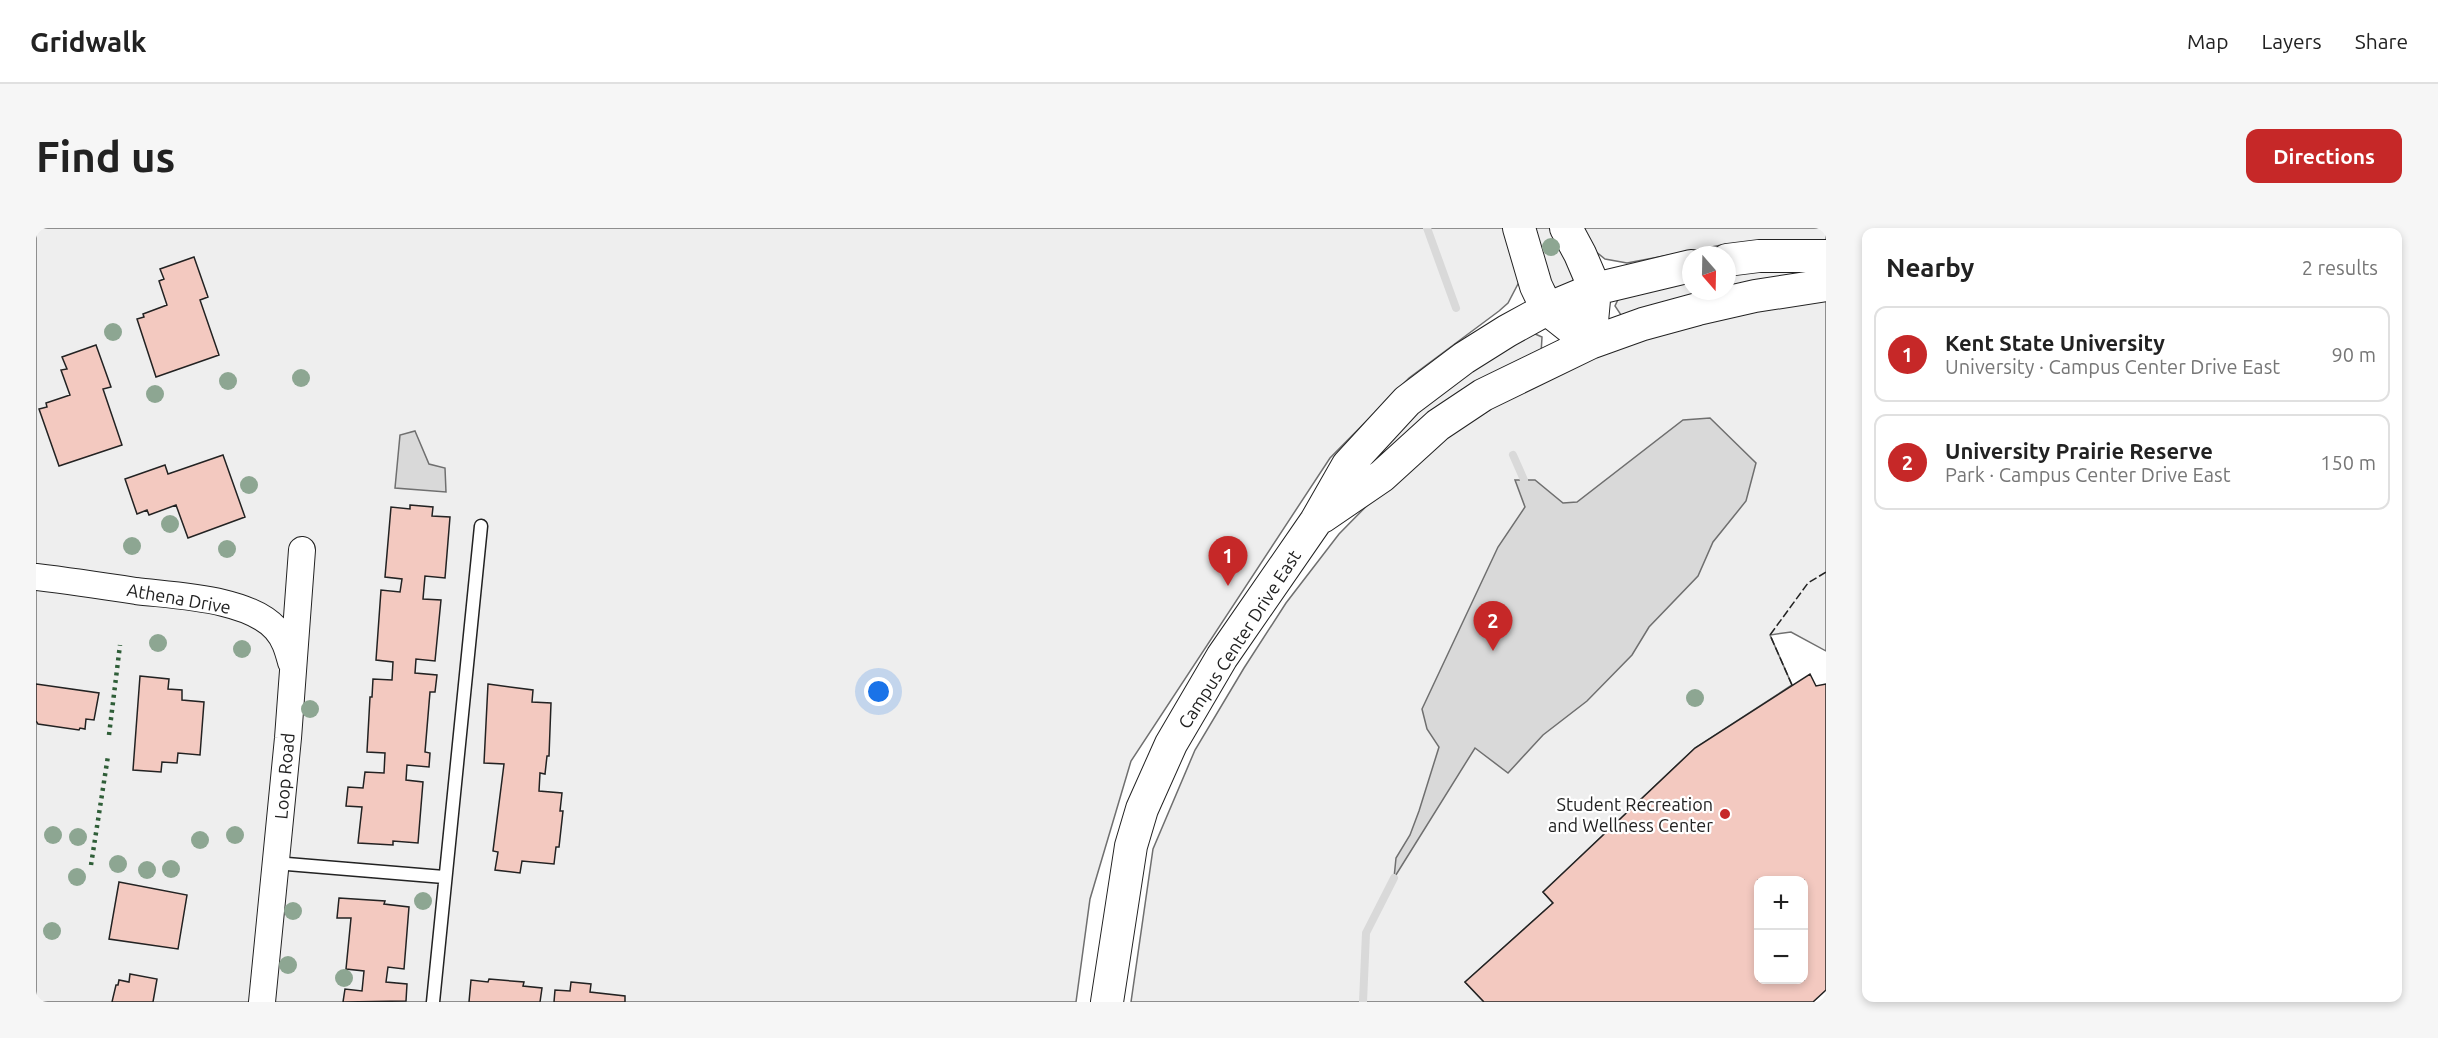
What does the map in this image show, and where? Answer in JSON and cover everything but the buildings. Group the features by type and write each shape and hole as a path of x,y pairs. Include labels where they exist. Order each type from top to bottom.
{"street":[{"path":"1519,228 1536,286 1547,309 1590,343"},
{"path":"1566,228 1595,289 1590,343"},
{"path":"1736,259 1759,256 1826,256"},
{"name":"Campus Center Drive East","path":"1107,1002 1131,846 1142,809 1171,744 1222,657 1316,521 1348,465 1407,401 1464,358 1547,309 1595,289 1682,268"},
{"name":"Campus Center Drive East","path":"1316,521 1382,476 1438,424 1484,395 1590,343 1643,324 1698,309 1755,296 1826,285"},
{"name":"Loop Road","path":"262,1002 288,738 302,550"},
{"name":"Athena Drive","path":"36,577 207,600 237,607 259,616 276,628 284,639 292,666"}],"lane":[{"path":"433,1002 481,526"},
{"path":"275,863 444,877"}],"shaded area":[{"path":"36,228 1505,228 1519,282 1508,303 1409,378 1330,458 1131,761 1090,899 1076,1002 36,1002"},
{"path":"1533,228 1551,228 1575,270 1573,282 1556,289 1551,282"},
{"path":"1576,228 1826,228 1826,244 1682,246 1682,253 1627,263 1605,259 1585,243"},
{"path":"1742,271 1826,271 1736,292 1736,272"},
{"path":"1682,280 1682,300 1704,300 1629,318 1621,315 1615,306 1621,293"},
{"path":"1826,300 1826,651 1791,632 1770,635 1792,685 1695,748 1543,892 1553,903 1465,982 1484,1002 1131,1002 1153,849 1195,750 1286,603 1339,534 1395,477 1453,431 1540,379 1629,342 1718,317"},
{"path":"1533,333 1542,337 1541,354 1370,474 1363,465 1419,408 1495,353"},
{"path":"1710,418 1756,463 1746,501 1713,542 1698,576 1649,627 1632,655 1587,701 1543,735 1508,773 1475,748 1394,878 1396,858 1410,835 1439,747 1427,729 1422,709 1498,547 1525,507 1515,480 1535,480 1563,503 1577,502 1683,420"},
{"path":"415,431 429,464 445,468 446,492 395,488 400,435"}],"waterway":[{"path":"1427,228 1456,308"},
{"path":"1513,455 1524,480"},
{"path":"1363,1002 1366,933 1394,878"}],"hedge":[{"path":"109,735 120,645"},
{"path":"91,865 108,756"}],"fence":[{"path":"1792,685 1770,635 1808,583 1826,572"}],"place":[{"name":"Kent State University","path":"1228,586"},
{"name":"University Prairie Reserve","path":"1493,651"},
{"name":"Student Recreation and Wellness Center","path":"1725,814"}]}
